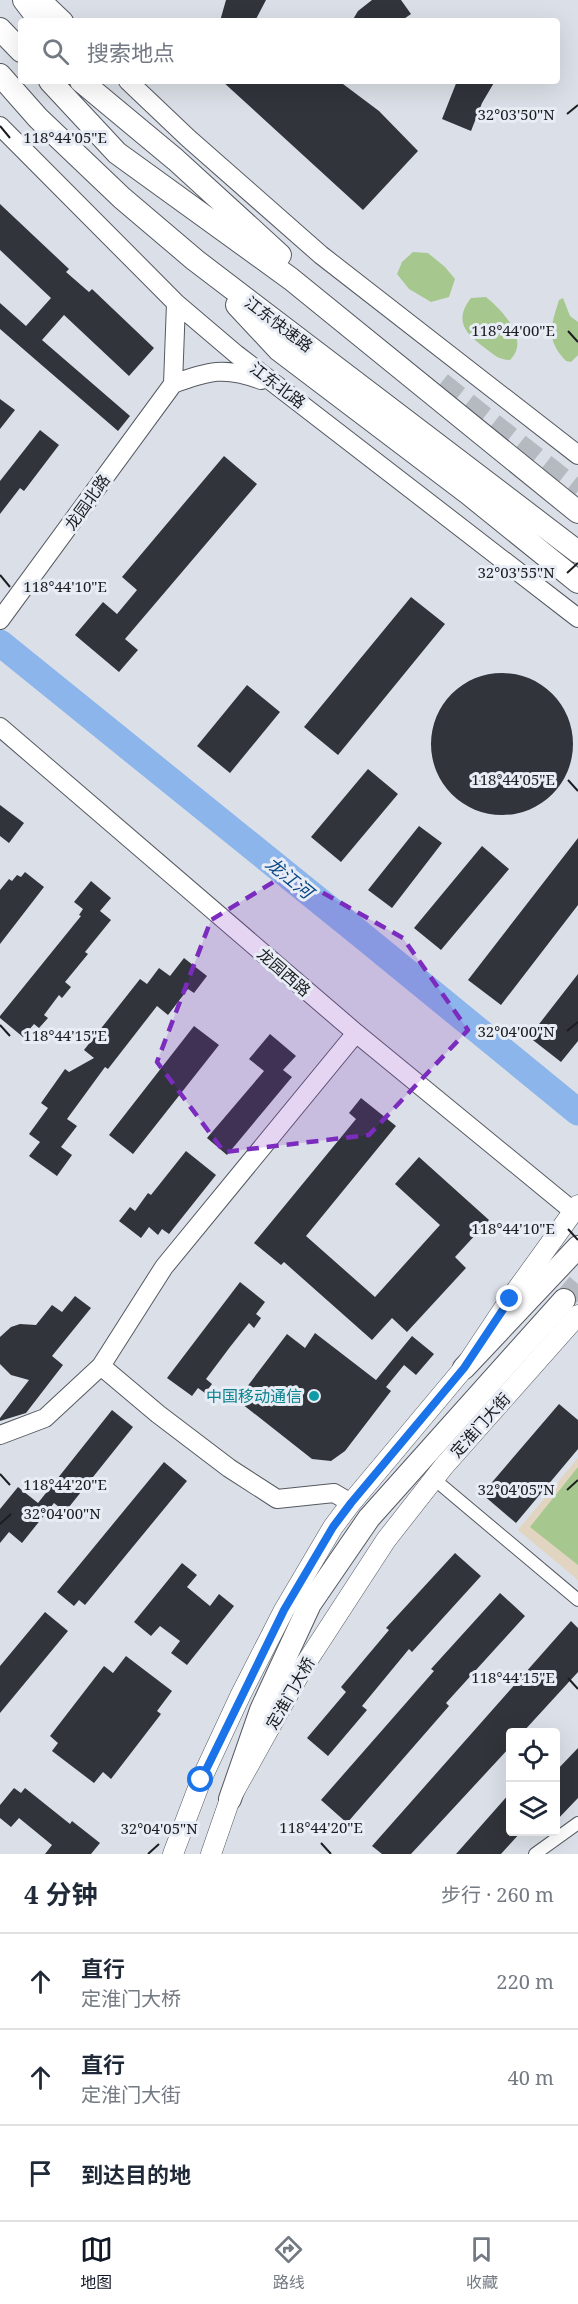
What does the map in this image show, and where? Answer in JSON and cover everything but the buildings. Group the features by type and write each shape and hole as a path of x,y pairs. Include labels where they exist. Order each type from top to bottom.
{"highway":[{"path":"24,0 38,18"},
{"path":"0,14 18,29"},
{"path":"0,29 18,48"},
{"name":"江东快速路","path":"0,75 39,118 123,198 195,260 578,552"},
{"path":"53,84 117,153 291,279 578,512"},
{"path":"85,84 176,160"},
{"path":"98,84 272,249 441,383"},
{"path":"0,89 39,118"},
{"path":"195,260 279,350 469,494 578,582"},
{"path":"464,1368 578,1247"},
{"path":"230,1799 261,1710 310,1604 369,1518 571,1307"}],"main road":[{"path":"42,0 61,18"},
{"path":"131,84 188,138 321,255 578,455"},
{"name":"江东北路","path":"0,126 176,303 236,354 578,618"},
{"path":"176,303 173,384 206,372 240,372 284,390"},
{"name":"龙园北路","path":"0,620 173,384"},
{"name":"龙园西路","path":"0,728 356,1033 576,1208"},
{"path":"0,1435 45,1418 101,1366 164,1267 356,1033"},
{"path":"173,1854 201,1780 242,1694 284,1610 333,1527 464,1368 510,1299 576,1208"},
{"name":"定淮门大街","path":"386,1540 571,1307"},
{"path":"101,1366 158,1414 230,1468 277,1499 334,1492 351,1503"},
{"name":"定淮门大桥","path":"212,1854 230,1799 304,1666 386,1540"}],"street":[{"path":"434,1479 578,1600"},
{"path":"535,1854 578,1823"}],"highlighted area":[{"path":"288,873 403,938 468,1030 369,1135 224,1152 157,1062 211,920"}],"shaded area":[{"path":"578,1458 578,1580 518,1530"}],"green space":[{"path":"413,252 428,253 455,279 449,297 431,302 409,289 397,274 402,262"},
{"path":"486,297 506,317 516,335 516,352 510,360 491,353 472,338 464,326 463,314 471,298"},
{"path":"563,298 570,316 578,322 578,355 571,362 566,361 559,353 552,339 554,317 559,300"},
{"path":"578,1467 578,1565 530,1527"}],"waterway":[{"name":"龙江河","path":"0,643 578,1112"}],"tunnel":[{"path":"441,383 578,491"},
{"path":"564,1300 578,1284"}],"place":[{"name":"中国移动通信","path":"314,1396"}],"route":[{"path":"201,1780 284,1610 333,1527 464,1368 510,1299"}]}
